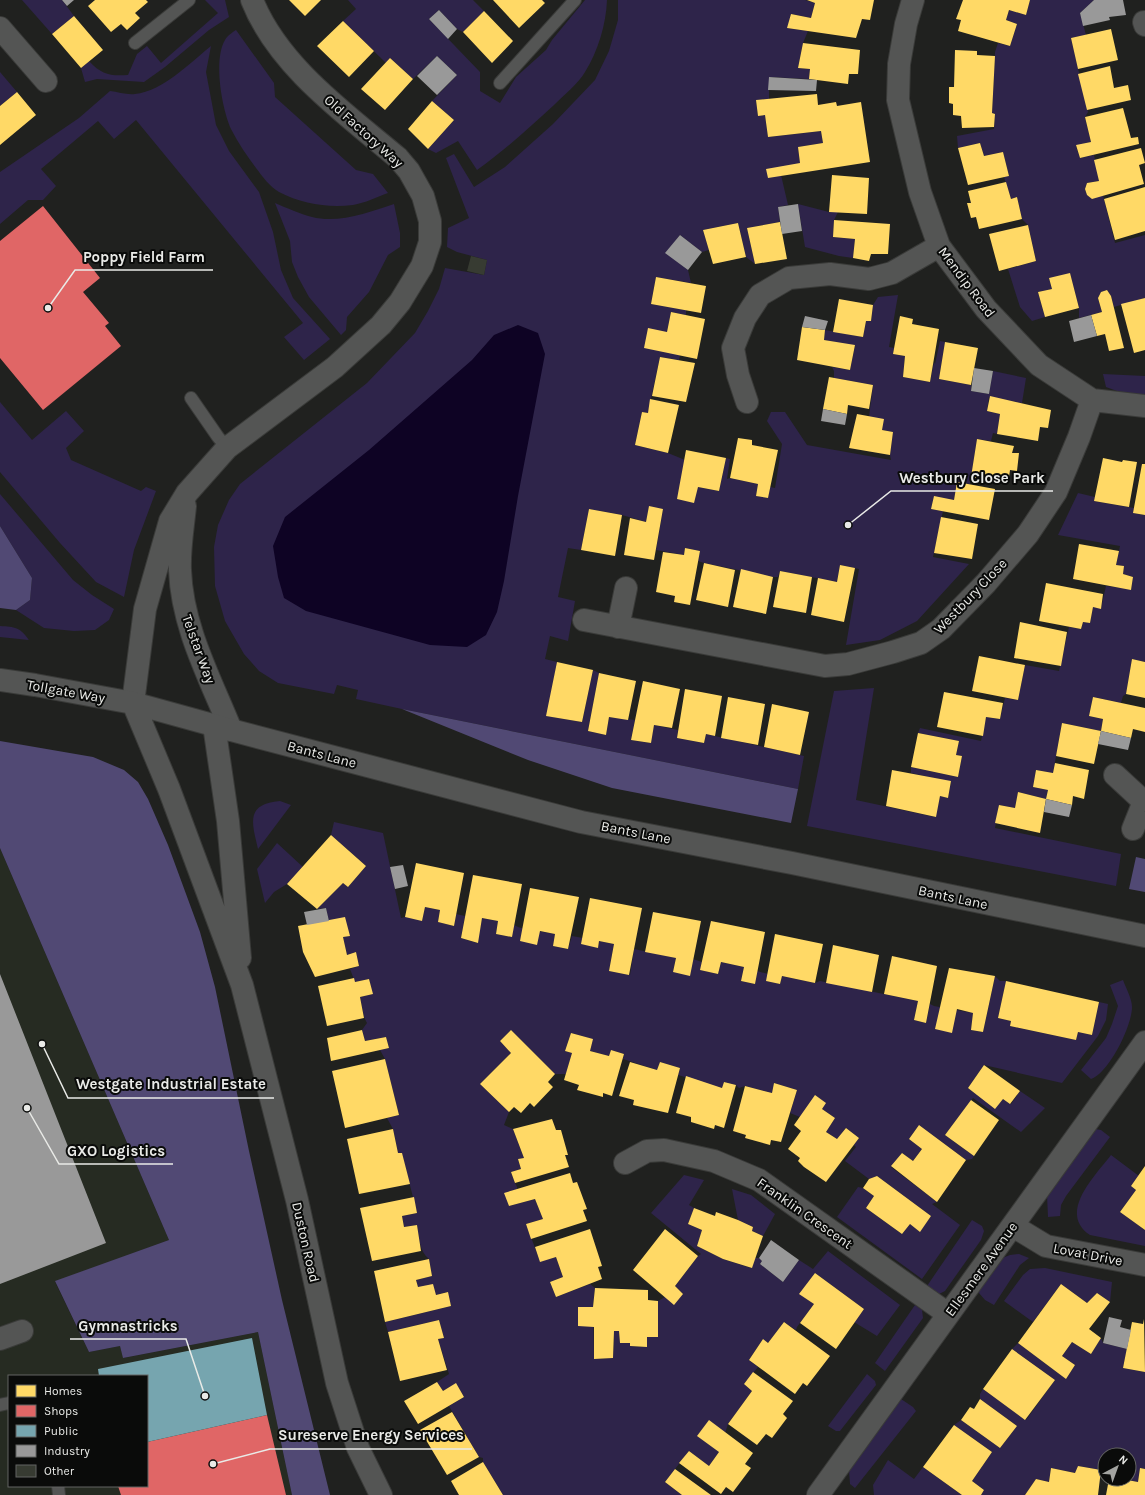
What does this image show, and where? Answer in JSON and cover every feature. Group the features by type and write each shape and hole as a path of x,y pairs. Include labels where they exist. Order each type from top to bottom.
{"street":[{"name":"Old Factory Way","path":"227,448 335,366 381,325 400,302 422,266 430,242 430,221 423,196 409,171 398,158 317,89 287,58 269,34 252,0"},
{"name":"Mendip Road","path":"913,0 906,24 898,64 898,100 920,192 939,246 986,309 1039,365 1092,400 1145,406"},
{"path":"0,28 46,81"},
{"path":"747,402 738,375 733,348 745,318 760,295 789,278 830,274 869,278 892,273 939,246"},
{"name":"Westbury Close","path":"584,620 825,666 848,664 921,643 941,629 986,583 1028,534 1056,492 1079,437 1092,400"},
{"path":"227,448 187,493 170,521 145,609 133,703 169,789 242,985"},
{"name":"Telstar Way","path":"187,493 180,570 184,605 190,632 223,728 228,821 242,985"},
{"path":"618,627 626,588"},
{"name":"Tollgate Way","path":"0,680 133,703"},
{"name":"Bants Lane","path":"133,703 581,822 792,863 1145,936"},
{"path":"1115,775 1144,800 1133,829"},
{"name":"Duston Road","path":"242,985 297,1200 337,1383 358,1448 381,1495"},
{"name":"Ellesmere Avenue","path":"818,1495 1145,1042"},
{"name":"Franklin Crescent","path":"625,1163 647,1151 664,1150 714,1161 759,1180 948,1314"},
{"name":"Lovat Drive","path":"1013,1226 1046,1246 1145,1265"},
{"path":"0,1339 22,1331"}],"lane":[{"path":"135,43 189,0"},
{"path":"500,84 574,0"},
{"path":"191,398 227,448"}],"shaded area":[{"path":"22,0 62,0 74,16 52,34"},
{"path":"205,0 225,0 229,17 209,30 165,67 144,82 97,79 85,82 81,68 89,61 102,72 107,74 128,75 137,54 147,46 161,63 218,13"},
{"path":"348,0 473,0 484,11 463,32 457,29 439,10 429,19 480,72 480,91 500,103 516,77 546,50 552,40 585,0 607,0 605,19 600,38 590,64 579,81 526,130 477,170 458,141 436,153 428,149 454,120 432,101 457,75 437,56 413,79 390,58 386,63 343,21 356,9"},
{"path":"618,0 805,0 815,3 811,18 791,14 788,28 808,31 803,43 798,68 810,69 809,79 769,77 769,99 756,100 758,116 765,115 768,137 821,131 823,143 798,147 800,163 781,175 788,205 778,207 780,222 747,228 755,264 746,257 738,223 703,230 709,250 702,252 680,235 666,253 688,270 691,283 656,277 651,304 686,310 686,315 671,312 667,332 680,355 679,360 660,357 648,413 642,412 635,445 668,453 685,460 698,487 719,491 726,458 730,459 727,479 730,478 758,484 756,496 768,498 770,487 775,488 782,444 767,421 771,412 785,412 807,445 891,460 890,455 893,432 882,430 869,417 873,385 834,378 834,371 832,367 850,370 855,346 824,340 825,330 863,337 866,321 871,321 873,305 878,297 898,295 889,347 894,348 893,354 905,356 903,377 930,382 940,341 945,342 939,379 971,385 971,391 989,394 993,371 1026,378 1022,403 989,397 987,411 1000,414 997,434 993,433 991,441 977,439 970,484 957,482 954,500 934,497 931,509 943,511 933,557 969,564 917,621 880,640 846,645 859,569 840,565 837,582 780,571 778,577 773,577 704,563 698,561 700,551 685,548 684,555 656,550 663,509 649,507 646,522 622,515 589,509 581,550 568,548 558,597 575,601 568,641 550,636 545,659 557,662 547,716 582,722 593,670 599,673 588,731 606,735 609,717 635,720 631,740 650,743 654,725 678,730 677,738 704,743 706,734 804,756 798,789 356,699 358,690 337,685 334,694 278,683 259,671 244,654 225,621 215,586 214,547 218,525 229,500 240,484 367,383 415,333 439,289 445,268 484,275 487,260 457,252 447,247 448,228 469,218 446,158 454,154 474,187 505,167 553,124 595,80 609,51 618,20"},
{"path":"1030,0 1094,0 1080,13 1086,35 1071,38 1088,112 1085,117 1091,142 1076,146 1080,158 1094,155 1099,181 1087,183 1085,189 1087,195 1092,198 1103,195 1115,243 1145,235 1145,298 1114,307 1111,296 1107,290 1101,292 1098,298 1102,312 1079,318 1079,308 1070,274 1049,278 1052,289 1038,292 1045,317 1032,321 1020,307 1008,269 1036,261 1028,225 1022,219 1017,197 1011,199 1004,177 1009,176 1003,152 984,156 980,143 958,148 957,136 994,129 995,114 992,113 995,52 998,43 1010,46 1017,24 1006,20 1009,10 1026,15"},
{"path":"236,30 274,83 275,97 356,170 373,174 388,193 353,205 334,206 297,200 279,192 269,184 243,149 231,129 222,97 219,72 221,49 225,40"},
{"path":"211,46 206,72 216,125 229,151 259,192 273,232 281,270 293,298 330,339 304,360 284,337 303,323 136,120 114,139 98,121 41,169 56,186 43,200 28,200 0,224 0,172 79,118 110,91 135,94 156,88 176,75"},
{"path":"0,72 17,92 0,106"},
{"path":"275,203 307,216 322,219 354,216 394,204 400,233 400,247 388,255 369,292 347,317 346,330 341,335 309,297 298,277 292,262 290,241"},
{"path":"798,204 829,212 838,212 834,220 833,237 855,239 853,258 805,247"},
{"path":"518,325 538,333 545,354 518,496 504,581 497,612 486,635 467,647 430,645 306,611 284,598 278,577 273,546 285,517 369,450 472,360 494,335"},
{"path":"1103,374 1145,376 1145,396 1128,395 1106,387"},
{"path":"0,402 32,440 66,411 84,431 66,448 71,460 141,491 146,487 156,491 134,550 124,597 96,582 60,543 0,472"},
{"path":"1078,493 1095,497 1094,501 1134,508 1133,513 1145,515 1145,662 1132,659 1126,694 1123,696 1121,703 1093,697 1089,716 1103,719 1101,731 1062,723 1053,773 1036,770 1033,787 1048,790 1046,799 1018,792 1015,808 999,805 995,828 1121,854 1116,886 807,826 834,691 874,688 856,800 935,817 940,796 948,798 951,782 911,773 911,767 958,777 962,756 956,755 959,741 918,733 920,728 981,741 986,717 1000,719 1005,698 1018,700 1025,665 1059,671 1069,627 1081,629 1083,622 1090,623 1093,607 1101,608 1106,586 1131,589 1133,577 1123,574 1124,566 1116,565 1120,546 1058,535"},
{"path":"0,494 73,580 92,595 114,609 109,620 95,630 74,631 44,628 16,610 30,600 32,578 0,526"},
{"path":"0,526 32,578 30,600 16,610 0,608"},
{"path":"0,626 17,628 23,632 29,640 0,637"},
{"path":"402,709 798,789 791,823 612,788 528,760"},
{"path":"0,741 93,757 124,770 138,782 148,799 168,845 200,932 215,987 282,1300 330,1495 292,1495 258,1332 123,1358 120,1346 89,1352 55,1281 169,1240 0,848"},
{"path":"280,801 291,805 258,849 253,823 256,811 261,806"},
{"path":"334,822 383,833 401,918 405,917 422,920 425,907 440,910 438,922 454,926 456,914 465,916 461,938 477,943 482,918 498,921 496,934 511,937 514,925 528,930 555,934 553,946 568,949 572,936 583,938 582,944 598,947 599,941 614,944 609,971 630,975 634,949 676,958 673,972 693,959 702,962 701,970 718,974 721,962 744,967 741,981 755,984 757,971 768,974 767,981 780,984 782,976 815,983 820,981 918,1001 914,1020 926,1023 930,1004 973,1013 971,1030 983,1032 995,976 1000,981 1006,981 998,1018 1011,1021 1010,1026 1076,1040 1078,1032 1092,1035 1099,1002 1108,1004 1106,1020 1098,1036 1062,1083 984,1065 968,1088 995,1108 1003,1099 1011,1104 1020,1091 1045,1108 1021,1132 973,1098 945,1135 974,1156 972,1159 966,1160 919,1125 909,1139 922,1149 913,1161 902,1153 891,1167 937,1202 932,1204 960,1225 922,1279 837,1217 858,1187 863,1188 874,1196 866,1208 902,1234 910,1224 920,1231 931,1216 877,1176 869,1179 845,1161 856,1147 854,1145 859,1138 846,1128 837,1139 826,1132 835,1118 822,1109 800,1117 790,1113 797,1090 774,1083 772,1093 745,1086 739,1088 736,1085 724,1082 722,1088 678,1075 680,1068 660,1062 657,1070 623,1059 624,1054 611,1050 609,1056 590,1051 592,1039 571,1033 565,1051 572,1053 566,1074 555,1074 511,1030 500,1041 511,1053 480,1084 509,1112 504,1125 513,1129 524,1158 518,1159 521,1169 511,1172 517,1189 505,1194 509,1206 535,1199 543,1219 526,1224 540,1261 556,1257 563,1277 550,1282 556,1297 590,1284 595,1288 593,1307 594,1359 613,1358 614,1331 619,1331 620,1343 630,1343 630,1346 647,1347 647,1337 658,1337 658,1301 665,1297 683,1294 675,1286 701,1254 651,1213 684,1175 704,1180 689,1205 694,1208 688,1224 702,1230 697,1246 723,1259 751,1268 755,1258 759,1258 762,1261 760,1264 783,1282 799,1260 813,1269 828,1251 900,1305 877,1336 854,1322 864,1309 815,1273 800,1294 814,1304 796,1330 784,1322 768,1343 763,1339 749,1360 758,1367 744,1384 752,1391 728,1424 719,1452 709,1466 689,1451 665,1482 682,1495 503,1495 483,1462 483,1458 479,1457 449,1406 464,1397 456,1384 443,1391 437,1382 449,1374 438,1339 444,1338 439,1320 388,1332 385,1322 451,1306 447,1292 436,1295 418,1287 416,1280 432,1276 429,1259 423,1252 420,1244 417,1225 404,1227 402,1216 417,1213 402,1154 398,1153 393,1129 387,1118 399,1115 385,1059 380,1050 389,1048 386,1037 365,1041 362,1030 367,1023 364,1017 360,997 372,994 369,979 355,982 350,969 359,966 356,952 347,955 343,937 349,936 329,921 326,908 317,909 343,883 348,887 366,866 331,835"},
{"path":"277,843 303,867 287,884 274,892 265,903 257,869"},
{"path":"0,848 169,1240 55,1282 89,1352 120,1346 124,1358 258,1332 292,1495 0,1495"},
{"path":"1136,857 1145,859 1145,892 1129,889"},
{"path":"1123,980 1132,1004 1128,1025 1124,1037 1112,1059 1098,1075 1091,1079 1081,1070 1106,1038 1112,1024 1118,1006 1110,985"},
{"path":"1095,1129 1101,1130 1110,1137 1066,1196 1061,1205 1060,1216 1048,1217 1047,1195"},
{"path":"1111,1155 1139,1176 1131,1186 1136,1190 1120,1212 1145,1230 1145,1246 1090,1235 1081,1226 1077,1216 1078,1206 1082,1195 1096,1173"},
{"path":"732,1189 751,1195 775,1214 763,1236 752,1231 753,1227 738,1220"},
{"path":"972,1220 982,1226 984,1231 981,1240 945,1291 939,1294 927,1286"},
{"path":"1019,1254 1029,1258 1020,1265 994,1305 985,1300 979,1293 980,1288 1000,1259 1010,1255"},
{"path":"1045,1268 1112,1282 1110,1302 1097,1293 1087,1303 1061,1284 1033,1322 1004,1301 1023,1275 1030,1269"},
{"path":"915,1305 922,1310 923,1318 885,1371 875,1363"},
{"path":"1101,1338 1103,1343 1127,1349 1123,1368 1145,1372 1145,1469 1140,1468 1138,1482 1137,1447 1097,1447 1097,1469 1078,1466 1075,1473 1051,1468 1049,1482 1036,1479 1025,1495 981,1495 984,1490 972,1481 992,1452 954,1425 961,1420 1000,1448 1017,1426 980,1399 980,1394 983,1389 1026,1420 1055,1380 1012,1349 1018,1343 1066,1379 1075,1365 1062,1356 1072,1342 1091,1354"},
{"path":"867,1374 875,1381 876,1385 840,1431 836,1431 828,1426"},
{"path":"898,1397 913,1407 916,1411 855,1488 850,1484 849,1470"},
{"path":"888,1460 914,1479 923,1467 962,1495 874,1495 873,1485"}],"building: Homes":[{"path":"95,0 146,0 148,2 135,13 140,18 127,30 121,24 111,32 88,6"},
{"path":"289,0 321,0 305,16"},
{"path":"493,0 542,0 545,3 519,28"},
{"path":"807,0 874,0 870,20 862,19 856,38 787,28 791,14 811,18 815,3"},
{"path":"963,0 1030,0 1026,15 1009,10 1006,20 1017,24 1010,46 958,31 961,20 956,19"},
{"path":"484,11 513,41 492,63 463,32"},
{"path":"74,16 103,50 81,68 52,34"},
{"path":"343,21 374,51 349,77 317,46"},
{"path":"1111,29 1118,60 1078,69 1071,38"},
{"path":"803,43 860,50 858,74 849,74 848,84 809,79 810,69 798,68"},
{"path":"955,50 977,51 977,55 995,56 992,113 995,114 994,127 962,128 961,116 953,115 953,104 949,103 949,87 954,87"},
{"path":"390,58 413,79 385,110 361,89"},
{"path":"1110,66 1114,88 1128,85 1131,100 1087,110 1078,74"},
{"path":"17,92 36,115 0,145 0,106"},
{"path":"817,94 818,105 836,102 837,106 861,102 870,162 768,178 766,169 800,163 798,147 823,143 821,131 768,137 765,115 758,116 756,100"},
{"path":"432,101 454,120 428,149 408,129"},
{"path":"1123,108 1131,138 1138,137 1139,144 1080,158 1076,145 1091,142 1085,117"},
{"path":"980,143 984,156 1003,152 1009,176 968,185 958,148"},
{"path":"1141,148 1145,163 1139,165 1144,184 1092,199 1087,195 1085,189 1087,183 1099,181 1094,160"},
{"path":"832,175 869,178 867,214 829,212"},
{"path":"1006,182 1011,199 1017,197 1022,219 979,229 976,217 971,218 967,203 971,203 968,191"},
{"path":"1145,187 1145,231 1115,240 1104,199"},
{"path":"834,220 890,224 888,254 871,254 869,261 853,258 855,239 833,237"},
{"path":"780,222 787,259 755,264 747,228"},
{"path":"738,223 746,257 713,264 703,230"},
{"path":"1028,225 1036,261 999,271 989,234"},
{"path":"1070,273 1079,308 1045,317 1038,292 1052,289 1049,278"},
{"path":"656,277 706,286 701,313 651,304"},
{"path":"1107,290 1111,296 1124,348 1109,351 1105,334 1097,336 1091,315 1102,312 1098,298 1101,292"},
{"path":"1145,298 1145,350 1134,353 1121,304"},
{"path":"839,299 873,305 871,321 866,321 863,337 833,332"},
{"path":"671,312 705,319 697,359 644,348 648,328 667,332"},
{"path":"900,316 913,319 912,324 939,329 930,382 903,377 905,356 893,354"},
{"path":"802,327 825,330 824,340 855,345 850,370 797,360"},
{"path":"945,342 978,348 971,385 939,379"},
{"path":"660,357 695,363 686,402 652,396"},
{"path":"829,377 873,385 869,409 848,405 847,414 823,409"},
{"path":"990,396 1051,410 1048,428 1040,427 1038,441 997,434 1000,414 987,411"},
{"path":"650,399 679,405 668,453 635,445 642,412 648,413"},
{"path":"857,414 884,419 882,430 893,432 890,455 849,448"},
{"path":"738,438 752,440 752,445 778,450 768,498 756,496 758,484 730,478"},
{"path":"977,439 1014,446 1012,453 1019,453 1017,471 1010,470 1008,484 971,477"},
{"path":"686,450 726,458 719,491 698,487 694,503 677,499"},
{"path":"1103,458 1122,462 1123,460 1137,462 1129,507 1094,501"},
{"path":"1142,464 1145,464 1145,515 1133,513"},
{"path":"957,482 995,489 989,520 931,509 934,496 954,500"},
{"path":"649,506 663,509 654,560 624,555 630,518 646,522"},
{"path":"589,509 622,515 615,556 581,550"},
{"path":"941,517 978,524 972,559 934,553"},
{"path":"1079,544 1119,551 1116,565 1124,566 1123,574 1133,577 1131,590 1073,579"},
{"path":"685,548 700,551 690,605 674,602 675,596 656,592 663,552 684,555"},
{"path":"704,563 735,570 728,607 696,600"},
{"path":"840,565 855,568 844,622 811,615 818,578 837,582"},
{"path":"741,569 773,577 766,614 733,607"},
{"path":"780,571 812,577 806,613 773,607"},
{"path":"1046,583 1103,594 1101,609 1093,607 1090,623 1083,622 1081,629 1039,621"},
{"path":"1020,622 1067,632 1061,666 1014,658"},
{"path":"979,656 1025,665 1018,700 972,691"},
{"path":"1132,659 1145,662 1145,698 1126,694"},
{"path":"557,662 593,670 582,722 546,716"},
{"path":"599,673 636,681 628,720 609,717 606,735 588,731"},
{"path":"643,681 680,689 672,728 654,725 651,743 631,740"},
{"path":"685,689 722,696 715,736 706,734 704,743 677,738"},
{"path":"944,692 1003,703 1000,719 986,717 983,736 937,727"},
{"path":"728,697 765,704 758,745 721,738"},
{"path":"1093,697 1145,708 1145,732 1133,729 1131,738 1101,731 1103,719 1089,716"},
{"path":"772,704 809,712 800,755 764,747"},
{"path":"1062,723 1101,731 1094,764 1056,756"},
{"path":"918,733 959,741 956,755 962,756 958,777 911,767"},
{"path":"1055,763 1089,770 1084,799 1073,796 1072,805 1046,799 1048,790 1033,787 1036,770 1053,773"},
{"path":"892,770 951,781 948,798 940,796 936,817 886,806"},
{"path":"1018,792 1046,799 1040,833 995,823 999,805 1015,808"},
{"path":"331,835 366,866 348,887 343,883 317,909 287,884"},
{"path":"416,863 464,873 454,926 438,922 440,910 425,907 422,921 405,917"},
{"path":"473,875 522,884 512,937 496,934 498,921 482,918 478,943 461,938"},
{"path":"530,888 579,897 568,949 553,946 555,934 540,931 537,945 520,941"},
{"path":"590,898 642,908 629,975 609,971 614,944 599,941 598,948 581,944"},
{"path":"653,912 701,921 690,976 673,972 676,958 645,952"},
{"path":"345,917 350,936 343,937 347,955 356,952 359,966 315,977 303,952 298,926"},
{"path":"711,921 765,932 755,984 741,981 744,967 721,962 718,974 700,970"},
{"path":"775,934 823,944 815,983 782,976 780,984 766,981"},
{"path":"833,945 879,955 872,992 826,983"},
{"path":"892,956 937,966 926,1023 914,1020 918,1001 884,994"},
{"path":"949,968 995,976 983,1032 971,1030 973,1013 957,1009 952,1033 935,1029"},
{"path":"354,978 355,982 369,979 373,994 360,997 364,1018 327,1026 318,986"},
{"path":"1006,981 1099,1002 1092,1035 1078,1032 1076,1040 1010,1026 1011,1021 998,1018"},
{"path":"362,1030 365,1041 386,1037 389,1048 331,1061 327,1038"},
{"path":"511,1030 555,1074 548,1082 553,1087 534,1107 530,1103 521,1113 514,1107 509,1112 480,1084 511,1053 500,1041"},
{"path":"571,1033 593,1039 590,1051 609,1056 611,1050 624,1054 612,1096 603,1093 603,1097 577,1090 579,1085 564,1080 572,1053 565,1051"},
{"path":"385,1059 399,1115 345,1128 332,1071"},
{"path":"630,1062 657,1070 660,1062 680,1068 668,1113 633,1105 634,1100 619,1096"},
{"path":"984,1065 1020,1091 1010,1104 1003,1099 995,1109 968,1088"},
{"path":"686,1076 722,1088 724,1082 736,1085 724,1128 715,1125 714,1129 691,1122 691,1117 676,1113"},
{"path":"774,1083 797,1090 781,1142 771,1140 770,1145 745,1138 746,1135 733,1131 745,1086 772,1093"},
{"path":"815,1095 826,1103 822,1109 835,1118 826,1132 837,1139 846,1128 859,1138 826,1182 804,1167 798,1161 800,1158 788,1149 801,1131 794,1125"},
{"path":"971,1100 999,1120 974,1156 945,1135"},
{"path":"552,1119 556,1130 561,1130 568,1155 565,1155 569,1167 515,1183 511,1172 521,1169 518,1159 524,1158 513,1129"},
{"path":"919,1125 966,1160 937,1202 891,1166 902,1153 913,1161 922,1149 909,1139"},
{"path":"393,1129 398,1153 402,1153 410,1184 359,1194 347,1139"},
{"path":"1145,1166 1145,1230 1120,1212 1136,1190 1131,1186"},
{"path":"570,1173 573,1183 577,1182 587,1209 583,1210 587,1221 531,1239 526,1224 543,1219 535,1199 509,1206 504,1193"},
{"path":"877,1176 931,1216 920,1232 910,1224 902,1234 866,1208 874,1196 863,1188 869,1179"},
{"path":"414,1197 417,1213 402,1216 404,1227 417,1225 421,1251 372,1261 360,1208"},
{"path":"694,1208 715,1216 716,1212 738,1220 753,1227 752,1231 763,1236 752,1268 723,1259 697,1246 702,1230 688,1224"},
{"path":"590,1229 602,1266 598,1267 602,1279 556,1297 550,1282 563,1277 556,1257 540,1262 535,1247"},
{"path":"665,1229 698,1256 675,1286 683,1294 674,1305 633,1270"},
{"path":"429,1259 432,1276 416,1280 418,1287 433,1284 436,1295 448,1292 451,1306 385,1322 374,1271"},
{"path":"815,1273 864,1309 836,1349 800,1323 814,1304 799,1294"},
{"path":"1061,1284 1087,1303 1097,1293 1110,1302 1089,1329 1101,1338 1091,1354 1072,1342 1062,1356 1075,1365 1066,1379 1018,1343"},
{"path":"595,1288 648,1290 648,1300 658,1301 658,1337 647,1337 647,1347 630,1346 630,1343 620,1343 619,1331 614,1331 613,1358 594,1359 594,1327 578,1326 578,1307 593,1307"},
{"path":"1144,1319 1145,1372 1123,1368 1132,1322 1143,1324"},
{"path":"439,1320 444,1338 438,1339 447,1370 400,1381 388,1332"},
{"path":"784,1322 830,1356 807,1386 803,1383 795,1394 749,1360 763,1339 768,1343"},
{"path":"1012,1349 1055,1380 1025,1420 983,1389"},
{"path":"753,1372 793,1401 783,1414 787,1418 772,1438 766,1434 757,1445 728,1424 752,1391 744,1384"},
{"path":"437,1382 443,1391 456,1383 464,1397 418,1424 404,1401"},
{"path":"980,1399 1017,1426 1000,1448 961,1420 970,1407 974,1409"},
{"path":"452,1412 479,1457 447,1475 420,1430"},
{"path":"709,1420 753,1453 745,1464 751,1468 733,1492 726,1487 721,1494 679,1463 689,1451 709,1466 719,1452 697,1436"},
{"path":"954,1425 992,1452 972,1481 984,1490 981,1495 962,1495 923,1467"},
{"path":"483,1462 503,1495 459,1495 451,1481"},
{"path":"1078,1466 1097,1469 1097,1487 1099,1487 1098,1495 1025,1495 1036,1479 1049,1482 1051,1468 1075,1473"},
{"path":"1140,1468 1145,1469 1145,1495 1106,1495 1108,1487 1137,1487"},
{"path":"675,1469 711,1495 682,1495 665,1482"}],"building: Shops":[{"path":"43,206 100,278 83,292 109,323 105,326 121,346 43,410 0,358 0,241"},
{"path":"267,1415 286,1495 121,1495 118,1487 148,1487 148,1442"}],"building: Public":[{"path":"252,1338 267,1415 148,1442 148,1375 99,1375 98,1369"}],"building: Industry":[{"path":"62,0 74,0 67,6"},
{"path":"1094,0 1123,0 1126,15 1109,17 1110,20 1083,26 1080,13"},
{"path":"439,10 457,29 448,39 429,19"},
{"path":"437,56 457,75 437,95 417,76"},
{"path":"769,77 817,80 816,91 768,90"},
{"path":"798,204 802,231 782,234 778,207"},
{"path":"680,235 702,252 688,270 665,253"},
{"path":"1091,315 1097,336 1074,342 1069,321"},
{"path":"805,316 828,321 825,330 802,327"},
{"path":"974,368 993,371 989,394 971,391"},
{"path":"823,409 847,414 845,425 821,421"},
{"path":"1101,731 1131,738 1128,750 1098,744"},
{"path":"1046,799 1072,805 1069,817 1044,812"},
{"path":"403,865 408,886 395,889 390,867"},
{"path":"326,908 329,921 307,925 304,912"},
{"path":"0,974 106,1243 0,1284"},
{"path":"771,1240 799,1260 783,1282 760,1264 762,1261 759,1258"},
{"path":"1109,1317 1122,1320 1120,1327 1131,1330 1127,1349 1103,1343"}],"building: Other":[{"path":"471,256 487,260 484,275 467,271"}],"place":[{"name":"Poppy Field Farm","path":"48,308"},
{"name":"Westbury Close Park","path":"848,525"},
{"name":"Westgate Industrial Estate","path":"42,1044"},
{"name":"GXO Logistics","path":"27,1108"},
{"name":"Gymnastricks","path":"205,1396"},
{"name":"Sureserve Energy Services","path":"213,1464"}]}
